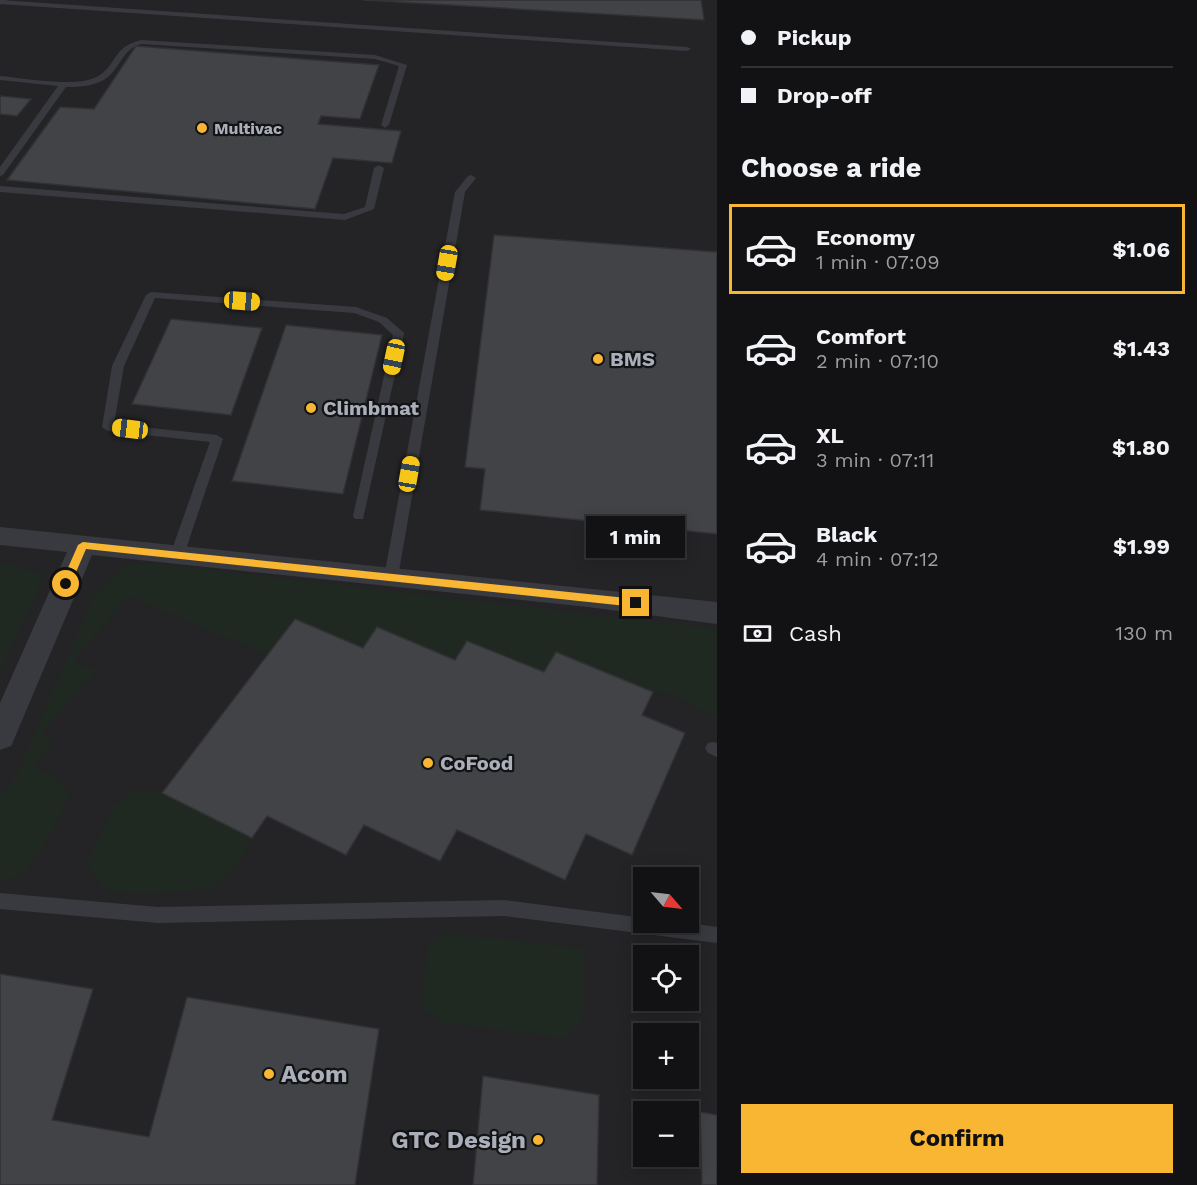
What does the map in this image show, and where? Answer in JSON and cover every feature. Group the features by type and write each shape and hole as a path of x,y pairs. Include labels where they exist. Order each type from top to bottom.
{"street":[{"path":"0,536 717,613"},
{"path":"0,737 83,545"}],"lane":[{"path":"0,1 73,3 687,50"},
{"path":"0,78 65,83 98,80 108,71 125,47 141,42 375,57 403,65 384,125"},
{"path":"0,174 65,83"},
{"path":"0,189 345,217 369,209 379,168"},
{"path":"391,577 459,192 471,178"},
{"path":"177,555 217,439 108,427 118,366 151,295 356,310 383,320 399,334 359,516"},
{"path":"0,901 158,915 504,908 717,935"}],"shaded area":[{"path":"0,0 717,0 717,1185 0,1185"},
{"path":"0,562 45,574 0,673"},
{"path":"128,564 160,564 717,629 717,718 670,694 653,692 556,653 544,672 468,641 455,660 377,627 363,648 295,619 267,655 129,596 73,660 96,671 41,735 54,742 34,767 60,780 70,796 56,825 25,873 0,881 0,795 18,773 95,593"},
{"path":"135,790 162,793 252,838 234,868 220,883 212,887 149,893 110,891 96,880 87,863 113,807"},
{"path":"442,933 584,948 584,1017 566,1038 442,1023 421,1006 427,948"}],"building":[{"path":"363,0 701,0 704,20"},
{"name":"Multivac","path":"136,46 379,65 360,119 321,116 318,124 401,131 392,163 333,158 315,209 7,180 60,107 94,109"},
{"path":"0,96 31,99 17,116 0,114"},
{"name":"BMS","path":"494,235 717,252 717,534 480,510 485,469 465,467"},
{"path":"171,319 262,328 231,415 132,404"},
{"name":"Climbmat","path":"286,325 382,335 343,494 232,481"},
{"name":"CoFood","path":"295,619 363,648 377,627 455,660 467,641 544,672 556,652 653,692 642,715 685,733 632,855 586,834 565,880 457,830 440,861 364,825 346,855 267,816 252,838 162,793"},
{"name":"Acom","path":"0,974 93,989 52,1120 149,1137 187,997 379,1029 355,1185 0,1185"},
{"name":"GTC Design","path":"483,1076 599,1095 597,1185 473,1185"},
{"path":"700,1112 717,1115 717,1185 702,1185"}],"place":[{"name":"Multivac","path":"202,128"},
{"name":"BMS","path":"598,359"},
{"name":"Climbmat","path":"311,408"},
{"name":"CoFood","path":"428,763"},
{"name":"Acom","path":"269,1074"},
{"name":"GTC Design","path":"538,1140"}],"route":[{"path":"66,584 83,545 636,603"}]}
